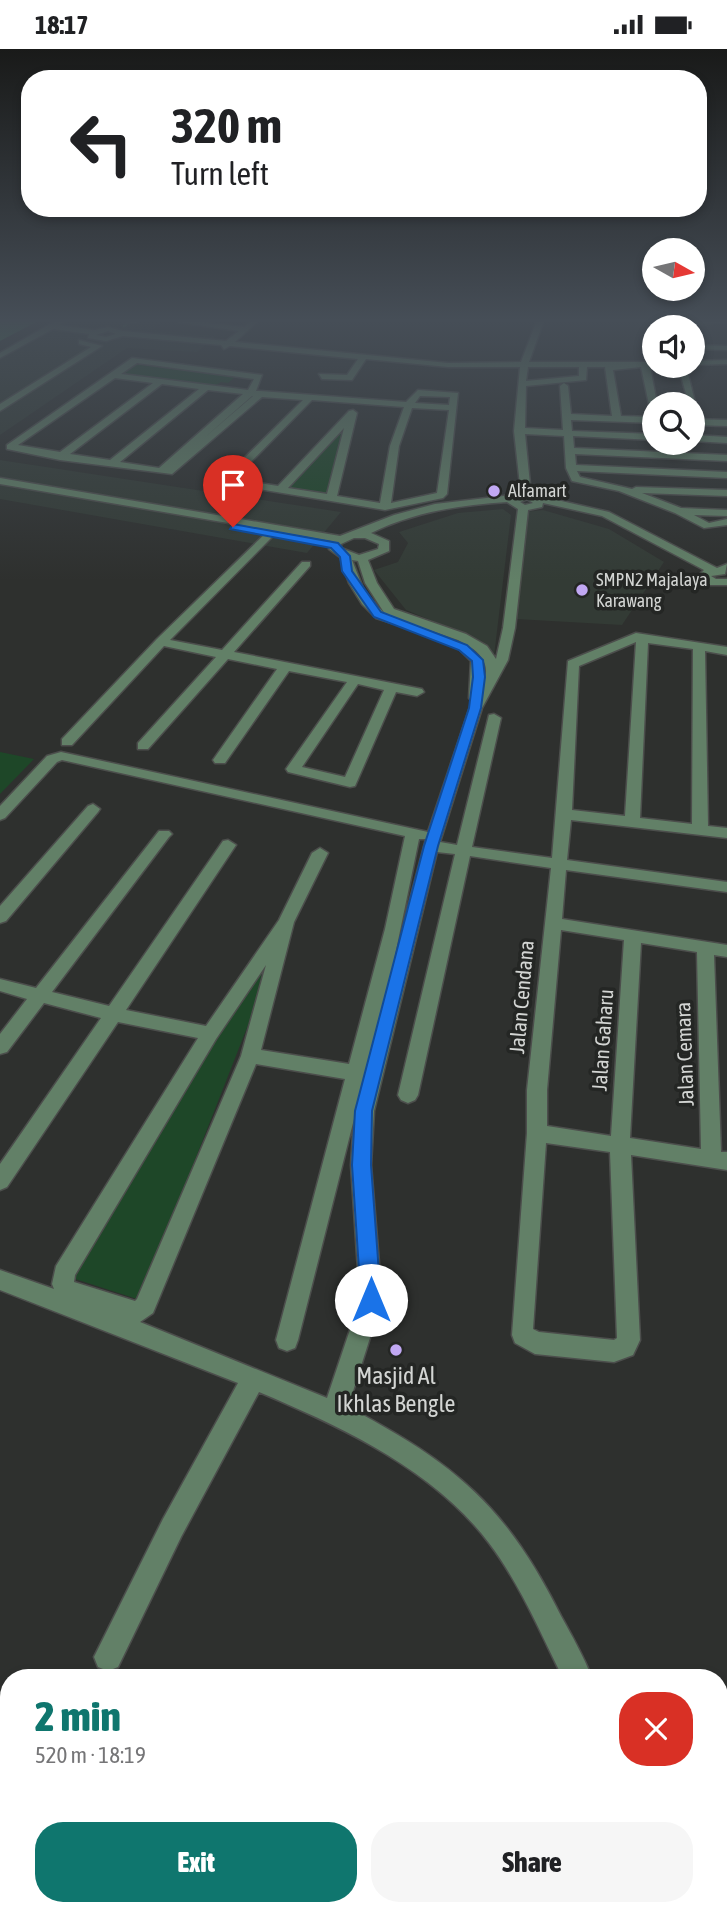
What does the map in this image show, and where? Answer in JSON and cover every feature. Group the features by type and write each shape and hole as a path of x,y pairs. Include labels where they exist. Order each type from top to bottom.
{"street":[{"path":"66,407 10,447 161,471 177,468 210,432 241,407"},
{"path":"60,457 126,407"},
{"path":"110,464 181,407"},
{"path":"300,407 227,481 385,507 442,494 452,408 438,407"},
{"path":"279,491 357,407"},
{"path":"385,507 406,407"},
{"path":"475,708 502,660 509,628 525,502 519,432 521,407"},
{"path":"565,407 572,468 576,479 622,489 679,511 708,526 727,523"},
{"path":"615,407 617,419"},
{"path":"331,499 353,413"},
{"path":"566,417 642,420"},
{"path":"705,422 727,423"},
{"path":"519,432 642,437"},
{"path":"705,439 727,440"},
{"path":"571,451 727,458"},
{"path":"572,468 727,475"},
{"path":"1,484 270,533 337,542 408,512 435,505 525,502 609,525 718,575 727,582"},
{"path":"1,484 337,542"},
{"path":"622,489 727,493"},
{"path":"375,537 404,521 445,509 525,502"},
{"path":"679,511 727,513"},
{"path":"67,742 161,642 270,533"},
{"path":"345,556 362,558 383,551 385,543 375,537 359,534"},
{"path":"334,1413 371,1300 361,1165 364,1111 433,841 475,708 479,677 477,660 463,648 377,614 347,571 345,556 337,542"},
{"path":"362,558 371,583 390,612 462,637 483,649 491,662 493,676"},
{"path":"143,746 306,564"},
{"path":"718,575 727,589"},
{"path":"632,822 642,638 727,651"},
{"name":"Jalan Cendana","path":"620,1145 629,1339 625,1347 614,1351 535,1343 523,1335 522,1329 537,1133 537,1090 552,923 560,866 573,664 620,642 642,638"},
{"path":"161,642 417,692"},
{"path":"699,647 700,830"},
{"path":"220,760 285,667"},
{"path":"354,681 293,769 350,783 391,687"},
{"path":"408,1095 494,718"},
{"path":"0,815 52,759 61,757 413,833 464,852 727,887"},
{"path":"0,917 93,809"},
{"path":"564,814 727,833"},
{"path":"287,1340 393,929 413,833"},
{"path":"0,1047 164,834"},
{"path":"0,1181 228,845"},
{"path":"286,922 250,1056 145,1307 138,1312 66,1290 63,1284 64,1273 210,1034 286,922 320,853"},
{"path":"552,923 727,951"},
{"name":"Jalan Gaharu","path":"620,1145 633,938"},
{"name":"Jalan Cemara","path":"705,948 719,1160"},
{"path":"0,985 113,1014 210,1034"},
{"path":"250,1056 356,1073"},
{"path":"537,1133 719,1160"},
{"path":"0,1280 254,1378 334,1413 454,1487 484,1517 518,1565 573,1669"},
{"path":"108,1657 172,1528 254,1378"}],"shaded area":[{"path":"0,407 41,407 0,435"},
{"path":"349,420 328,495 286,488"},
{"path":"0,460 341,512 307,553 0,499"},
{"path":"503,509 511,515 494,656 483,642 406,610 374,570 398,562 408,543 399,532 458,513"},
{"name":"SMPN2 Majalaya Karawang","path":"543,510 609,529 664,562 622,625 516,619 526,512"},
{"path":"0,752 34,759 0,794"},
{"path":"266,957 252,1015 140,1300 69,1277"}],"place":[{"name":"Alfamart","path":"494,491"},
{"name":"SMPN2 Majalaya Karawang","path":"582,590"},
{"name":"Masjid Al Ikhlas Bengle","path":"396,1350"}],"route":[{"path":"233,527 334,545 339,553 345,556 347,571 377,614 463,648 477,660 479,677 475,708 431,846 364,1111 361,1165 371,1300"}]}
